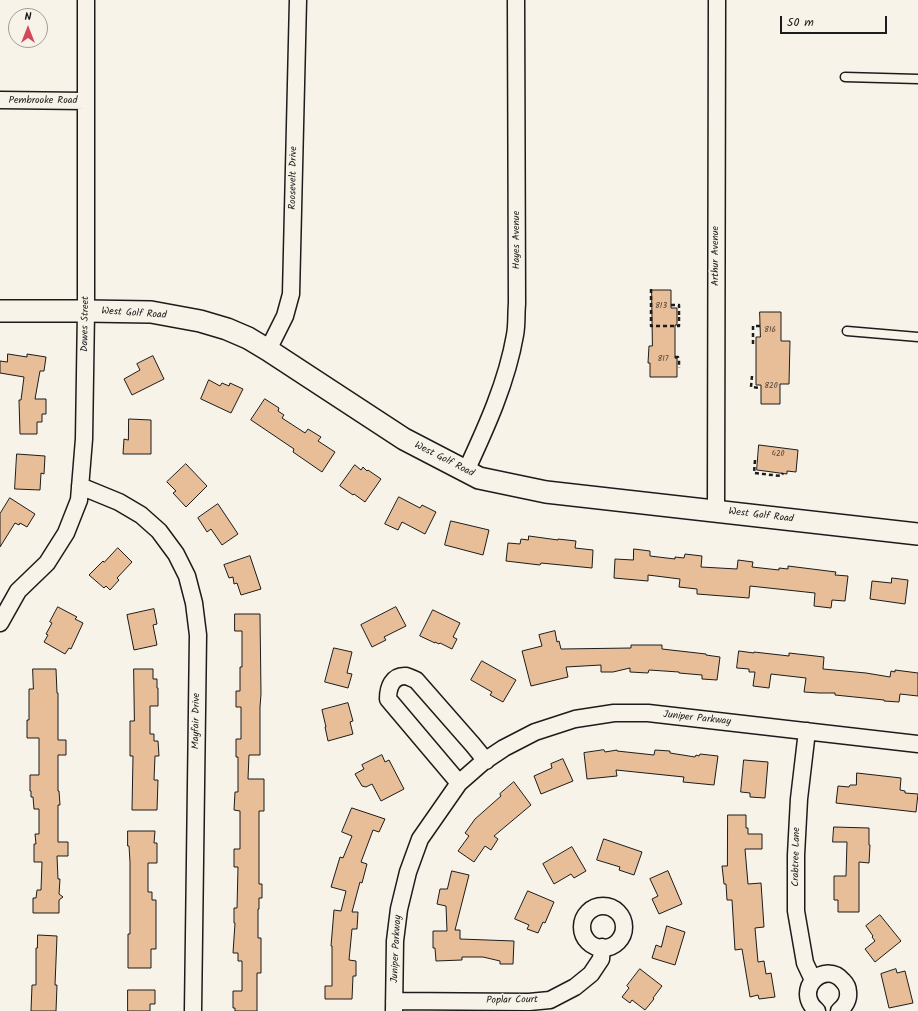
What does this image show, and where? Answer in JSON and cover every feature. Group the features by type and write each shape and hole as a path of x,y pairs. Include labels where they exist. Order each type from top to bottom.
{"street":[{"name":"Dawes Street","path":"0,623 18,591 48,563 66,533 79,500 84,439 86,311 86,0"},
{"name":"Roosevelt Drive","path":"268,350 285,316 291,294 298,0"},
{"name":"Hayes Avenue","path":"466,471 497,400 511,357 516,333 516,0"},
{"name":"Arthur Avenue","path":"716,511 717,0"},
{"name":"Pembrooke Road","path":"0,100 86,101"},
{"name":"West Golf Road","path":"0,311 151,312 200,320 227,329 248,338 268,350 404,439 479,478 546,492 918,534"},
{"name":"Mayfair Drive","path":"80,486 119,502 141,515 159,531 176,554 187,576 194,603 198,635 193,1011"},
{"path":"459,784 388,699 388,691 393,681 400,677 407,676 416,680 486,760"},
{"name":"Juniper Parkway","path":"394,1006 396,935 399,909 408,872 420,839 459,784 486,760 504,748 535,732 575,719 614,713 648,713 918,744"},
{"name":"Crabtree Lane","path":"806,731 799,799 796,855 796,911 805,963 813,980"},
{"name":"Poplar Court","path":"394,1006 550,1000 575,987 591,974 601,959 602,947"},
{"path":"817,1011 809,1002 808,989 813,980 822,975 828,974 841,978 848,989 847,1002 839,1011"}],"lane":[{"path":"845,77 918,79"},
{"path":"847,331 918,337"}],"path":[{"path":"651,289 651,326 679,326 679,305 671,305"},
{"path":"753,344 753,326 760,326"},
{"path":"675,357 678,357 679,359 679,368"},
{"path":"752,376 751,388 761,388"},
{"path":"755,460 754,473 780,476 783,473"}],"building":[{"path":"652,290 671,290 671,308 677,308 677,325 675,325 675,358 677,358 677,377 650,377 650,363 648,363 649,346 652,346"},
{"path":"760,312 781,312 781,341 790,341 789,384 780,384 780,404 761,404 761,385 756,385 756,337 760,337"},
{"path":"8,354 27,357 27,354 46,357 44,371 40,371 35,399 46,399 46,414 42,414 42,422 37,422 37,434 20,434 19,400 21,400 24,377 0,373 0,361 7,362"},
{"path":"153,356 164,379 132,395 124,379 140,370 137,364"},
{"path":"209,380 220,386 222,383 229,386 230,383 243,389 231,413 201,399"},
{"path":"265,399 279,408 278,411 284,415 282,418 305,433 308,429 321,437 318,441 335,452 322,472 293,452 294,449 251,420"},
{"path":"129,419 151,420 151,454 123,454 124,439 128,440"},
{"path":"759,445 798,450 796,472 787,471 787,474 757,470"},
{"path":"17,454 45,456 44,474 41,473 40,490 15,489"},
{"path":"186,464 207,486 186,507 173,493 176,491 167,482"},
{"path":"355,465 361,470 363,467 381,479 365,502 340,486"},
{"path":"399,497 420,508 422,505 436,512 425,534 402,522 398,530 385,524"},
{"path":"10,498 35,514 27,527 20,523 19,525 15,523 0,547 0,514"},
{"path":"218,504 238,534 222,545 211,529 207,532 198,518"},
{"path":"451,521 489,530 483,555 445,545"},
{"path":"529,536 576,541 575,548 593,550 592,568 541,563 540,565 506,561 508,543 520,544 521,539 528,540"},
{"path":"118,548 132,562 117,578 119,580 110,590 106,586 104,588 89,575"},
{"path":"634,549 650,551 650,556 675,559 675,557 684,558 685,554 702,556 701,567 737,569 738,560 753,562 752,567 779,570 779,568 788,569 788,566 836,572 835,575 848,576 845,601 832,600 831,608 814,606 815,593 750,586 749,598 697,594 697,589 679,587 680,579 648,575 648,581 614,578 615,559 633,560"},
{"path":"250,556 261,589 241,595 237,583 234,584 233,577 229,578 224,565"},
{"path":"892,578 908,580 905,604 870,599 872,581 891,583"},
{"path":"58,607 77,617 75,619 83,623 71,649 69,648 65,654 44,642 48,635 46,634 52,623 50,622"},
{"path":"396,607 406,626 384,637 386,640 372,647 361,625"},
{"path":"154,609 157,624 153,625 157,645 134,650 127,615"},
{"path":"433,610 460,623 453,637 457,639 452,649 420,636"},
{"path":"235,614 260,614 260,755 249,755 248,779 264,779 264,811 259,811 259,884 262,884 262,898 259,898 258,909 258,938 261,938 261,973 257,973 257,1011 235,1011 235,1008 233,1008 233,991 242,991 242,961 238,961 238,953 233,953 235,923 234,908 237,908 238,867 234,867 234,849 240,849 240,811 234,810 235,792 238,792 238,757 236,757 236,739 241,739 241,707 236,707 236,691 240,691 240,667 242,667 242,631 235,631"},
{"path":"555,631 557,642 559,641 561,649 631,648 631,645 662,645 662,649 720,657 717,680 702,679 702,675 679,672 649,670 648,673 630,672 630,668 613,672 601,672 601,665 566,667 568,677 531,686 522,651 542,646 539,635"},
{"path":"334,648 352,652 347,673 352,674 348,688 325,682"},
{"path":"739,651 789,656 789,653 824,657 823,669 890,677 891,671 895,672 895,670 918,673 918,696 900,694 899,702 835,695 835,693 804,692 806,678 771,674 769,688 753,686 755,672 749,672 749,669 737,668"},
{"path":"482,661 516,680 503,702 490,695 492,692 471,680"},
{"path":"33,669 56,669 58,693 58,740 66,740 66,755 58,755 58,791 60,805 58,805 58,842 68,842 68,856 57,856 58,879 60,879 59,894 63,897 59,900 59,913 33,913 33,898 36,898 37,890 41,890 42,862 34,862 34,844 36,844 35,834 39,834 39,809 34,809 33,797 31,797 30,791 30,775 39,775 39,738 27,738 27,720 29,720 29,689 33,689"},
{"path":"134,669 153,669 153,679 157,679 158,706 150,706 150,734 154,734 154,741 158,741 159,756 155,756 154,780 158,780 157,810 132,810 133,756 130,756 130,721 134,721"},
{"path":"348,703 353,721 350,722 353,734 328,741 322,710"},
{"path":"604,750 605,752 617,750 654,755 655,750 670,751 670,753 695,757 696,755 699,756 700,754 718,756 714,785 683,782 684,777 616,770 617,776 587,779 584,753"},
{"path":"382,755 385,762 389,760 404,789 381,801 372,784 366,787 362,786 355,774 364,769 362,765"},
{"path":"563,759 573,781 541,794 534,776 552,768 551,764"},
{"path":"744,760 768,762 765,798 750,797 750,793 741,792"},
{"path":"857,773 901,778 900,790 905,791 905,793 918,794 916,812 836,803 838,786 849,787 850,785 856,785"},
{"path":"514,782 531,805 494,836 498,839 491,850 485,846 474,862 458,851 469,836 465,833 475,819 501,796 500,794"},
{"path":"352,808 385,819 379,832 373,830 361,862 367,864 362,883 360,882 352,912 358,912 357,929 352,929 349,960 356,961 356,976 353,976 352,999 325,999 325,986 332,986 331,946 334,910 341,911 346,891 331,887 340,857 343,858 352,836 342,832"},
{"path":"728,815 746,815 746,828 748,828 748,834 762,834 762,849 745,849 748,884 761,883 764,927 755,928 758,962 764,961 766,974 771,973 775,997 759,999 758,995 750,997 742,949 735,950 732,900 727,900 726,884 724,884 722,866 727,866"},
{"path":"834,827 869,828 869,863 859,862 859,912 838,912 838,900 834,900 834,876 846,876 847,842 833,842"},
{"path":"128,831 155,831 154,843 157,843 157,863 148,863 148,892 152,892 152,900 156,900 156,949 151,949 151,968 128,968 128,934 130,934 130,862"},
{"path":"604,839 642,852 634,875 619,870 620,867 597,860"},
{"path":"572,847 586,871 574,878 571,874 554,884 543,864"},
{"path":"452,871 469,875 455,930 460,930 460,939 514,941 513,964 500,964 500,961 483,957 462,957 462,960 436,961 435,948 433,948 433,931 447,931 446,906 437,904 440,889 447,889"},
{"path":"668,871 682,904 659,914 652,899 658,896 650,879"},
{"path":"528,891 554,902 545,923 543,922 538,933 527,929 529,925 515,919"},
{"path":"880,915 901,941 875,962 865,949 875,941 866,926"},
{"path":"667,926 685,932 675,965 652,958 656,945 661,947"},
{"path":"38,935 57,936 55,985 57,985 56,1011 31,1011 32,985 36,985 36,948"},
{"path":"640,969 662,986 645,1010 632,1000 630,1003 622,997 629,988 627,986"},
{"path":"896,969 897,973 905,971 913,1003 889,1008 881,974"},
{"path":"128,990 155,990 155,1004 150,1004 150,1011 128,1011"}]}
